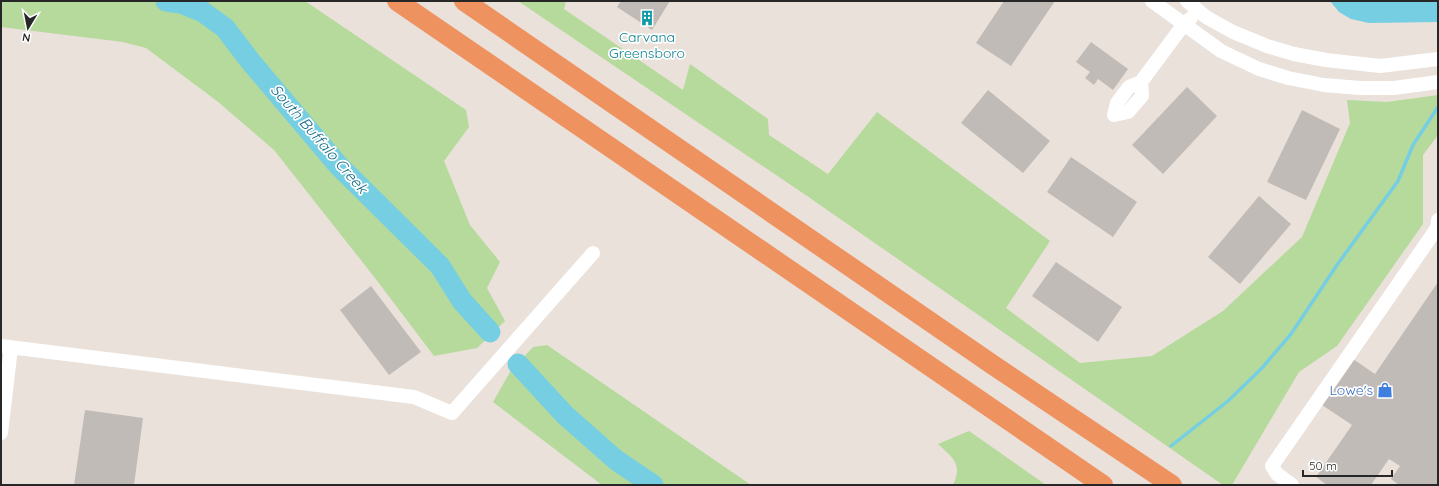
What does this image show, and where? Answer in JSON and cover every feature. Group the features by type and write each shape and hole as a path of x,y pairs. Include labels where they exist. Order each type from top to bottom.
{"highway":[{"path":"397,1 1103,485"},
{"path":"464,1 993,365 1172,485"}],"street":[{"path":"1152,1 1221,50 1259,69 1288,78 1324,85 1360,88 1394,88 1438,82"},
{"path":"1187,1 1206,17 1233,32 1294,54 1355,64 1380,66 1438,59"},
{"path":"1141,82 1184,24 1199,11"},
{"path":"1292,485 1276,474 1272,466 1437,228 1438,220"},
{"path":"1,433 6,347 414,397 452,413 593,254"}],"green space":[{"path":"1,1 305,1 466,110 469,127 444,161 470,225 500,262 487,288 505,321 477,348 434,356 375,278 274,150 217,101 146,48 123,42 1,27"},
{"path":"518,1 566,1 564,9 683,90 690,64 768,119 769,135 828,174 877,112 1050,241 1006,308 1080,363 1152,356 1223,311 1302,237 1350,123 1347,100 1387,102 1438,95 1438,135 1423,155 1423,224 1337,346 1299,372 1232,485 1223,485 810,198"},
{"path":"547,345 751,485 602,485 493,402 510,372 533,347"},
{"path":"969,431 1046,485 953,485 956,478 957,466 948,453 938,444"}],"water":[{"path":"1330,1 1438,1 1438,22 1369,23 1351,19 1339,12"}],"building":[{"name":"Carvana Greensboro","path":"621,1 670,1 652,30 617,7"},
{"path":"1004,1 1055,1 1011,66 976,43"},
{"path":"1091,42 1128,69 1113,90 1098,79 1094,85 1085,78 1090,72 1076,62"},
{"path":"1187,87 1217,116 1163,174 1132,145"},
{"path":"988,90 1050,141 1023,173 961,123"},
{"path":"1302,110 1340,129 1306,200 1267,182"},
{"path":"1071,157 1137,202 1113,237 1047,192"},
{"path":"1259,196 1291,224 1240,284 1208,257"},
{"path":"1056,262 1122,307 1098,342 1032,296"},
{"name":"Lowe's","path":"1438,282 1438,485 1399,485 1391,479 1400,466 1389,459 1371,485 1327,485 1316,477 1352,425 1322,405 1353,359 1375,374"},
{"path":"371,286 421,352 389,375 340,310"},
{"path":"85,410 143,418 134,485 74,485"}],"waterway":[{"name":"South Buffalo Creek","path":"166,1 181,3 203,12 225,28 251,62 338,165 440,266 462,301 490,332"},
{"path":"1171,446 1228,401 1262,368 1291,334 1337,265 1398,181 1413,145 1438,107"},
{"name":"South Buffalo Creek","path":"518,364 565,415 616,460 653,485"}],"place":[{"name":"Carvana Greensboro","path":"647,18"},
{"name":"Lowe's","path":"1385,390"}]}
